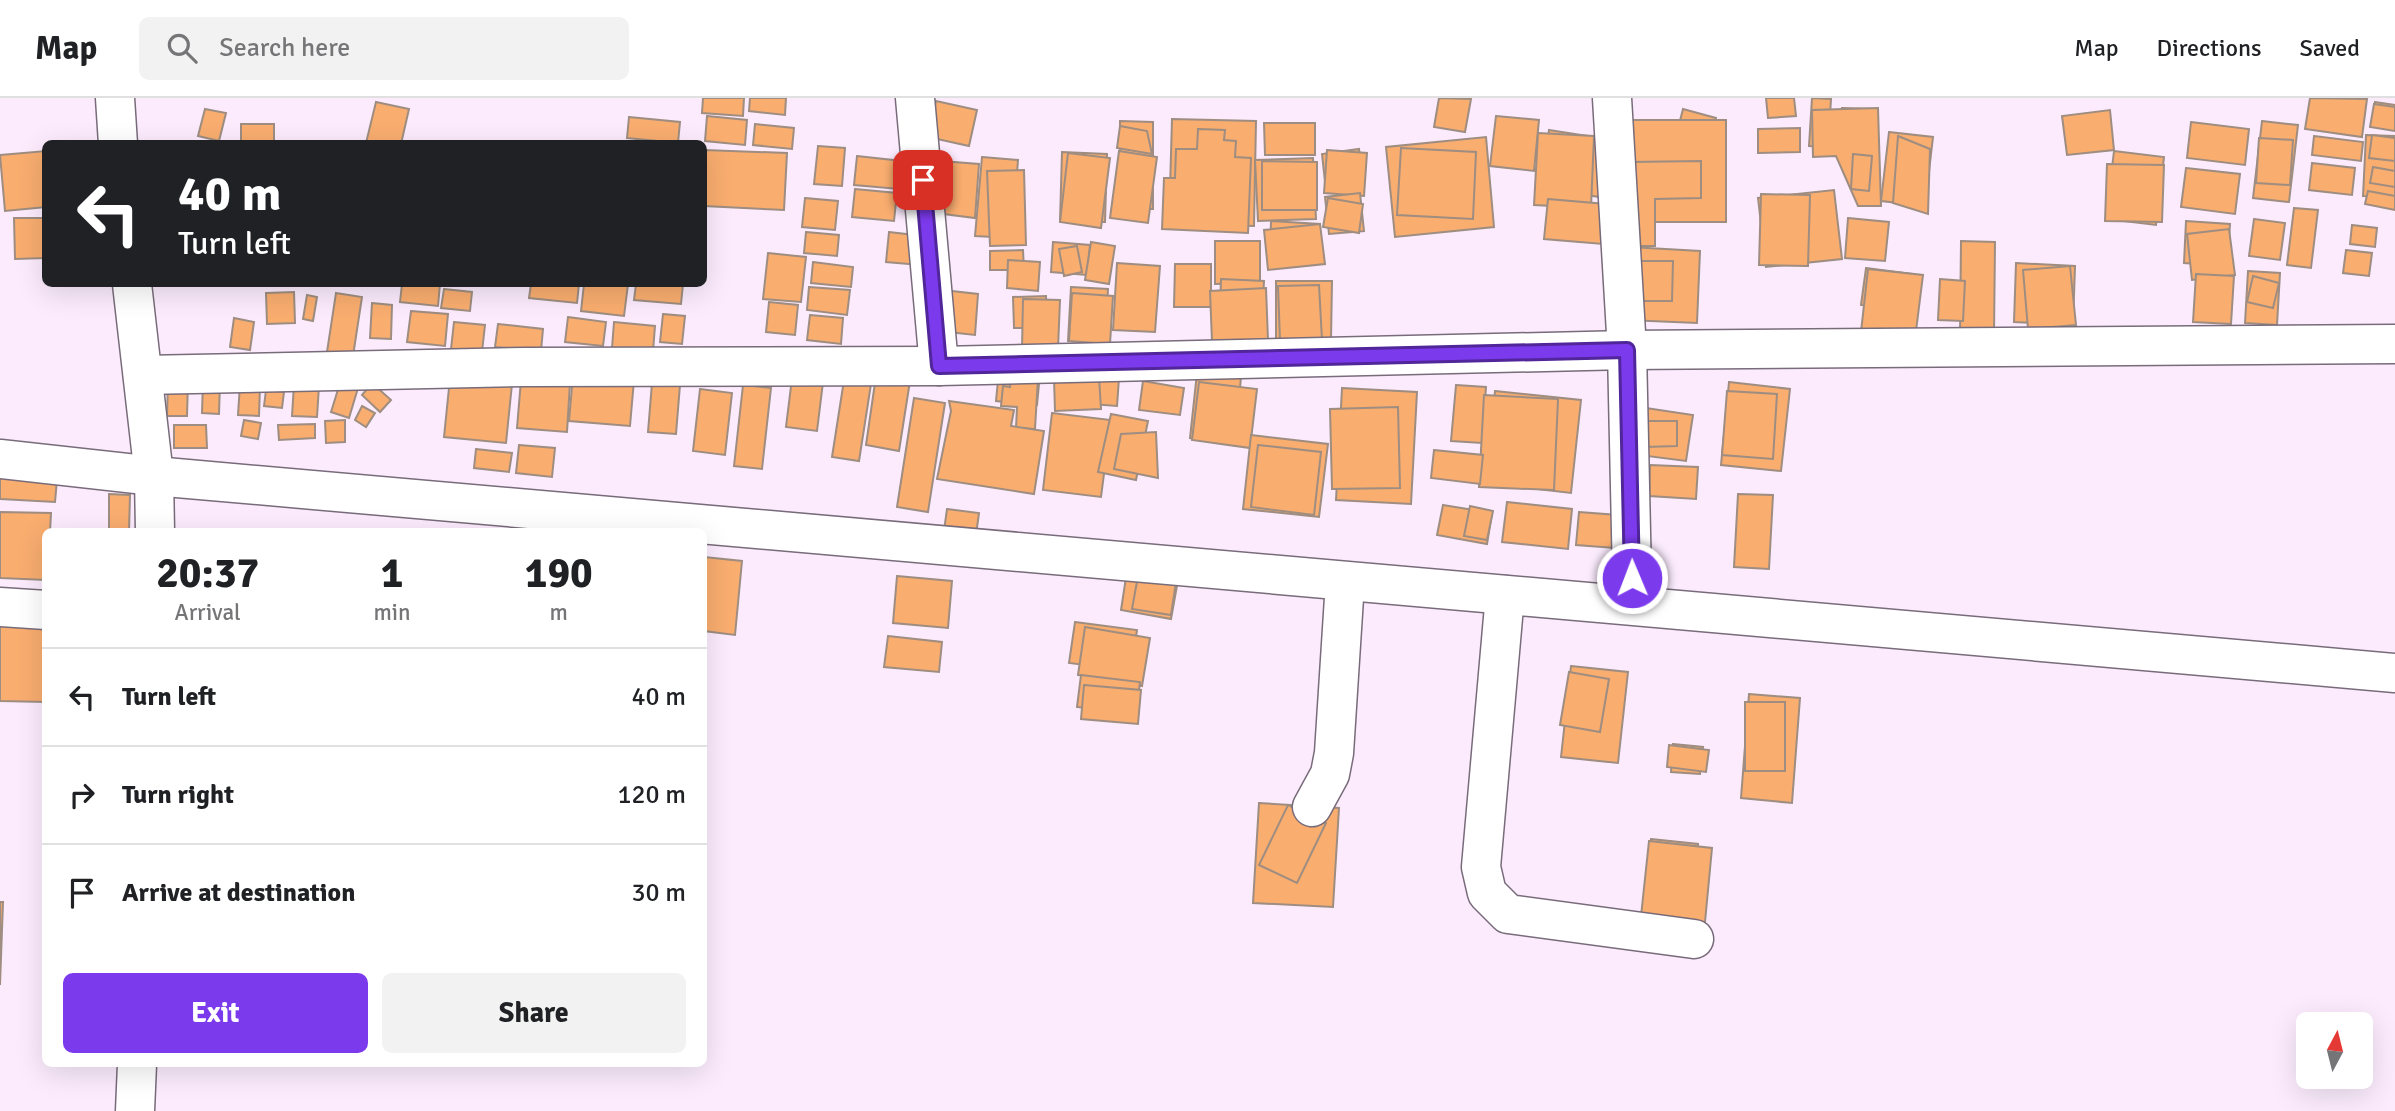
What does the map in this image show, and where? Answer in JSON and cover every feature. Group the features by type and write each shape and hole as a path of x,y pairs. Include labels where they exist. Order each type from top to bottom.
{"street":[{"path":"115,98 118,140"},
{"path":"915,98 939,366"},
{"path":"1612,98 1627,350 1632,578"},
{"path":"132,287 154,476 155,528"},
{"path":"143,374 525,367 939,366 1627,350 2395,344"},
{"path":"0,459 154,476 2395,673"},
{"path":"1312,807 1330,774 1334,752 1345,582"},
{"path":"1505,595 1481,867 1487,893 1508,914 1694,939"},
{"path":"0,607 42,610"},
{"path":"135,1111 138,1067"}],"building":[{"path":"703,98 744,98 743,116 702,113"},
{"path":"750,98 786,98 785,115 749,111"},
{"path":"1439,98 1471,99 1465,132 1434,127"},
{"path":"1766,98 1794,98 1796,116 1768,118"},
{"path":"1812,98 1831,99 1828,147 1809,146"},
{"path":"2310,98 2367,99 2362,137 2305,129"},
{"path":"936,101 977,110 969,146 928,137"},
{"path":"376,102 409,109 402,140 367,140"},
{"path":"2375,102 2395,105 2395,127 2372,124"},
{"path":"2374,104 2395,107 2395,131 2370,127"},
{"path":"1842,108 1875,109 1874,147 1840,145"},
{"path":"1878,108 1881,206 1858,206 1836,156 1813,157 1812,110"},
{"path":"205,109 226,113 219,140 198,136"},
{"path":"1683,109 1716,118 1706,153 1674,144"},
{"path":"2110,110 2114,150 2067,155 2062,116"},
{"path":"707,116 747,120 745,145 705,140"},
{"path":"1496,116 1539,120 1534,171 1490,166"},
{"path":"629,117 680,122 678,140 627,138"},
{"path":"1172,119 1256,121 1254,226 1169,224"},
{"path":"1633,120 1726,120 1726,222 1633,222"},
{"path":"1120,121 1153,122 1153,209 1120,209"},
{"path":"2262,121 2298,125 2289,202 2253,198"},
{"path":"2191,122 2249,129 2245,165 2187,158"},
{"path":"1264,123 1315,123 1315,155 1265,155"},
{"path":"241,124 274,124 274,140 241,140"},
{"path":"755,124 794,128 792,149 753,145"},
{"path":"1120,126 1147,131 1152,154 1117,148"},
{"path":"1800,128 1800,152 1758,153 1758,129"},
{"path":"1198,129 1225,130 1224,140 1236,141 1235,157 1251,158 1248,233 1162,229 1164,178 1175,178 1176,149 1197,149"},
{"path":"1549,130 1614,140 1606,198 1541,188"},
{"path":"1889,132 1933,137 1925,206 1881,201"},
{"path":"1538,133 1594,136 1591,208 1534,205"},
{"path":"2366,135 2395,136 2395,197 2363,196"},
{"path":"2372,135 2395,138 2395,161 2369,158"},
{"path":"1898,136 1930,149 1928,214 1893,203"},
{"path":"2314,136 2363,142 2361,161 2312,155"},
{"path":"1486,137 1494,227 1395,237 1386,147"},
{"path":"2259,138 2293,140 2290,185 2256,183"},
{"path":"818,146 845,148 842,186 814,184"},
{"path":"1401,148 1476,152 1473,219 1397,215"},
{"path":"1359,149 1364,187 1326,191 1322,154"},
{"path":"707,150 787,153 784,210 707,206"},
{"path":"1327,150 1367,153 1364,196 1324,193"},
{"path":"42,151 42,207 5,211 0,155"},
{"path":"1119,151 1157,157 1148,223 1110,218"},
{"path":"2114,151 2164,157 2156,225 2106,219"},
{"path":"1062,152 1107,154 1105,222 1060,221"},
{"path":"1068,153 1110,158 1101,228 1060,222"},
{"path":"1853,154 1872,156 1869,191 1851,189"},
{"path":"857,156 902,161 899,189 854,185"},
{"path":"982,157 1018,160 1012,238 975,236"},
{"path":"1313,158 1316,219 1258,221 1255,160"},
{"path":"928,160 979,164 975,218 936,213"},
{"path":"1262,161 1317,162 1317,210 1262,210"},
{"path":"1701,161 1701,198 1655,199 1655,246 1631,246 1630,162"},
{"path":"2312,163 2355,168 2352,195 2309,190"},
{"path":"2107,164 2164,165 2162,222 2105,221"},
{"path":"2373,167 2395,171 2395,187 2370,183"},
{"path":"2186,168 2240,174 2235,214 2181,207"},
{"path":"1024,170 1026,245 990,246 987,171"},
{"path":"855,189 897,193 894,221 852,217"},
{"path":"1834,190 1842,259 1766,267 1758,198"},
{"path":"2368,191 2395,196 2395,210 2365,204"},
{"path":"1360,193 1364,231 1329,234 1325,197"},
{"path":"1761,194 1810,195 1808,266 1759,265"},
{"path":"805,198 838,201 835,230 802,227"},
{"path":"1328,198 1363,204 1359,233 1323,227"},
{"path":"1548,199 1606,204 1603,244 1544,239"},
{"path":"2294,208 2318,210 2311,268 2287,265"},
{"path":"14,218 42,218 42,258 15,259"},
{"path":"1848,218 1889,222 1885,261 1845,258"},
{"path":"2254,219 2285,223 2280,260 2249,256"},
{"path":"1271,221 1320,224 1317,258 1270,256"},
{"path":"2186,221 2230,224 2227,266 2184,263"},
{"path":"1320,224 1325,264 1268,270 1264,230"},
{"path":"2352,225 2377,228 2375,247 2350,244"},
{"path":"2229,229 2235,275 2192,280 2187,234"},
{"path":"806,232 839,235 837,256 804,253"},
{"path":"889,232 923,236 920,265 886,262"},
{"path":"1215,241 1260,241 1260,283 1215,284"},
{"path":"1961,241 1995,242 1994,335 1960,335"},
{"path":"1053,242 1090,245 1087,275 1051,272"},
{"path":"1091,242 1115,246 1109,284 1085,280"},
{"path":"1077,246 1082,272 1064,276 1059,249"},
{"path":"1630,247 1700,251 1697,323 1627,320"},
{"path":"1023,250 1024,270 990,270 990,251"},
{"path":"2346,250 2372,253 2369,276 2343,273"},
{"path":"768,253 806,257 801,302 763,299"},
{"path":"1008,260 1040,262 1038,291 1007,288"},
{"path":"1631,261 1673,261 1672,301 1631,301"},
{"path":"813,262 853,267 851,287 811,283"},
{"path":"1117,263 1160,266 1155,332 1113,330"},
{"path":"2016,263 2075,266 2073,325 2014,322"},
{"path":"1175,264 1211,264 1211,307 1174,307"},
{"path":"2070,266 2076,325 2028,329 2023,270"},
{"path":"1866,268 1913,274 1909,311 1861,305"},
{"path":"1868,269 1923,275 1915,339 1861,332"},
{"path":"2248,271 2280,273 2277,325 2245,323"},
{"path":"2196,274 2234,276 2231,324 2193,322"},
{"path":"2253,276 2279,283 2273,308 2247,302"},
{"path":"1221,279 1264,281 1261,338 1219,336"},
{"path":"1940,279 1965,281 1963,321 1938,320"},
{"path":"1276,281 1332,281 1331,340 1276,339"},
{"path":"1319,285 1322,340 1280,341 1278,286"},
{"path":"402,287 440,287 438,306 400,302"},
{"path":"531,287 579,287 577,303 529,298"},
{"path":"584,287 628,287 624,316 581,311"},
{"path":"636,287 683,287 681,304 634,300"},
{"path":"809,287 850,290 847,315 807,310"},
{"path":"1071,287 1108,289 1105,343 1068,341"},
{"path":"1266,288 1268,340 1212,342 1210,291"},
{"path":"444,289 472,292 470,311 441,308"},
{"path":"943,290 978,294 975,335 939,331"},
{"path":"294,292 295,323 267,324 266,293"},
{"path":"336,293 362,297 353,356 327,352"},
{"path":"1072,293 1113,296 1110,344 1069,341"},
{"path":"307,295 317,297 313,321 303,319"},
{"path":"1046,296 1047,328 1014,328 1013,297"},
{"path":"1023,299 1060,300 1058,349 1022,349"},
{"path":"769,302 798,305 795,335 766,332"},
{"path":"372,303 392,305 391,339 370,338"},
{"path":"411,311 448,314 445,346 407,342"},
{"path":"663,314 685,316 682,344 660,342"},
{"path":"810,315 843,318 841,344 807,340"},
{"path":"568,317 606,322 603,346 565,342"},
{"path":"234,318 254,322 250,350 230,347"},
{"path":"454,322 485,325 482,352 451,349"},
{"path":"614,322 655,326 653,351 612,348"},
{"path":"498,324 543,329 541,351 495,347"},
{"path":"793,370 824,374 817,431 786,427"},
{"path":"999,370 1040,374 1037,405 996,401"},
{"path":"1067,373 1119,378 1117,406 1064,402"},
{"path":"1197,373 1241,377 1235,443 1190,438"},
{"path":"573,375 634,380 630,426 569,421"},
{"path":"876,376 910,381 899,451 866,445"},
{"path":"1011,376 1038,378 1035,429 1016,428 1017,407 1001,406 1003,386 1010,387"},
{"path":"1099,377 1101,409 1055,411 1054,379"},
{"path":"450,378 512,384 506,443 444,437"},
{"path":"521,380 570,383 567,432 517,428"},
{"path":"844,380 871,384 859,461 832,457"},
{"path":"168,381 188,382 187,416 167,416"},
{"path":"203,381 220,382 219,414 202,413"},
{"path":"1143,381 1184,388 1180,415 1139,410"},
{"path":"1199,382 1257,389 1250,448 1192,440"},
{"path":"1729,382 1790,389 1781,471 1721,465"},
{"path":"340,383 358,388 349,418 331,412"},
{"path":"372,383 391,400 380,412 362,395"},
{"path":"652,383 680,385 676,434 648,432"},
{"path":"240,384 260,386 259,416 238,415"},
{"path":"294,384 319,386 317,417 292,416"},
{"path":"743,385 771,388 762,469 734,466"},
{"path":"1456,385 1486,387 1482,443 1451,441"},
{"path":"1342,388 1417,392 1411,504 1336,500"},
{"path":"700,389 732,393 725,455 693,451"},
{"path":"266,390 284,392 282,408 264,406"},
{"path":"1495,391 1581,400 1571,493 1486,483"},
{"path":"1727,391 1777,394 1773,459 1722,455"},
{"path":"1484,395 1558,399 1554,490 1479,487"},
{"path":"914,398 945,403 928,512 897,507"},
{"path":"949,401 1014,410 1011,426 1044,431 1034,494 937,479 951,411"},
{"path":"362,406 375,413 366,427 355,420"},
{"path":"1398,407 1400,488 1332,489 1330,409"},
{"path":"1646,408 1693,415 1686,461 1639,455"},
{"path":"1052,413 1111,420 1101,497 1043,490"},
{"path":"1111,414 1148,421 1136,480 1098,472"},
{"path":"244,420 261,423 258,439 241,436"},
{"path":"345,420 345,442 326,443 325,421"},
{"path":"1643,421 1677,421 1677,446 1644,447"},
{"path":"315,424 315,438 279,440 278,425"},
{"path":"174,425 206,425 207,448 174,448"},
{"path":"1156,432 1158,478 1114,469 1121,434"},
{"path":"1251,435 1328,444 1319,517 1243,509"},
{"path":"519,445 555,448 552,477 516,473"},
{"path":"1258,445 1321,452 1314,515 1251,507"},
{"path":"476,449 512,453 509,472 474,468"},
{"path":"1434,450 1483,455 1480,484 1431,478"},
{"path":"1650,465 1698,467 1696,499 1649,496"},
{"path":"0,476 57,480 55,502 0,499"},
{"path":"109,494 130,495 129,528 109,528"},
{"path":"1738,494 1773,495 1769,569 1734,567"},
{"path":"1507,502 1572,509 1568,549 1502,542"},
{"path":"1443,505 1492,513 1487,544 1437,535"},
{"path":"1470,506 1493,511 1487,540 1464,536"},
{"path":"947,509 979,513 975,542 943,538"},
{"path":"0,512 51,513 50,528 42,528 42,580 0,578"},
{"path":"1579,512 1618,515 1615,548 1576,545"},
{"path":"707,557 742,561 735,635 707,631"},
{"path":"1127,571 1178,580 1171,619 1121,610"},
{"path":"897,576 952,581 948,628 893,623"},
{"path":"1138,576 1176,582 1171,615 1132,609"},
{"path":"0,612 42,614 42,702 0,701"},
{"path":"1075,622 1137,630 1131,671 1069,663"},
{"path":"1085,627 1150,638 1142,686 1078,675"},
{"path":"888,636 942,642 939,672 884,667"},
{"path":"1571,666 1628,672 1618,763 1561,757"},
{"path":"1569,672 1609,679 1600,732 1560,725"},
{"path":"1081,675 1140,682 1136,715 1077,707"},
{"path":"1084,685 1141,690 1138,724 1081,719"},
{"path":"1749,694 1800,698 1792,803 1741,798"},
{"path":"1745,702 1785,702 1785,771 1745,771"},
{"path":"1673,744 1703,747 1700,774 1671,772"},
{"path":"1669,745 1709,750 1706,772 1667,767"},
{"path":"1259,803 1339,808 1333,907 1253,903"},
{"path":"1288,805 1326,823 1297,883 1259,865"},
{"path":"1651,839 1698,844 1689,926 1642,921"},
{"path":"1649,841 1712,848 1705,922 1641,916"},
{"path":"0,902 3,902 0,985"}],"route":[{"path":"923,180 939,366 1627,350 1632,578"}]}
